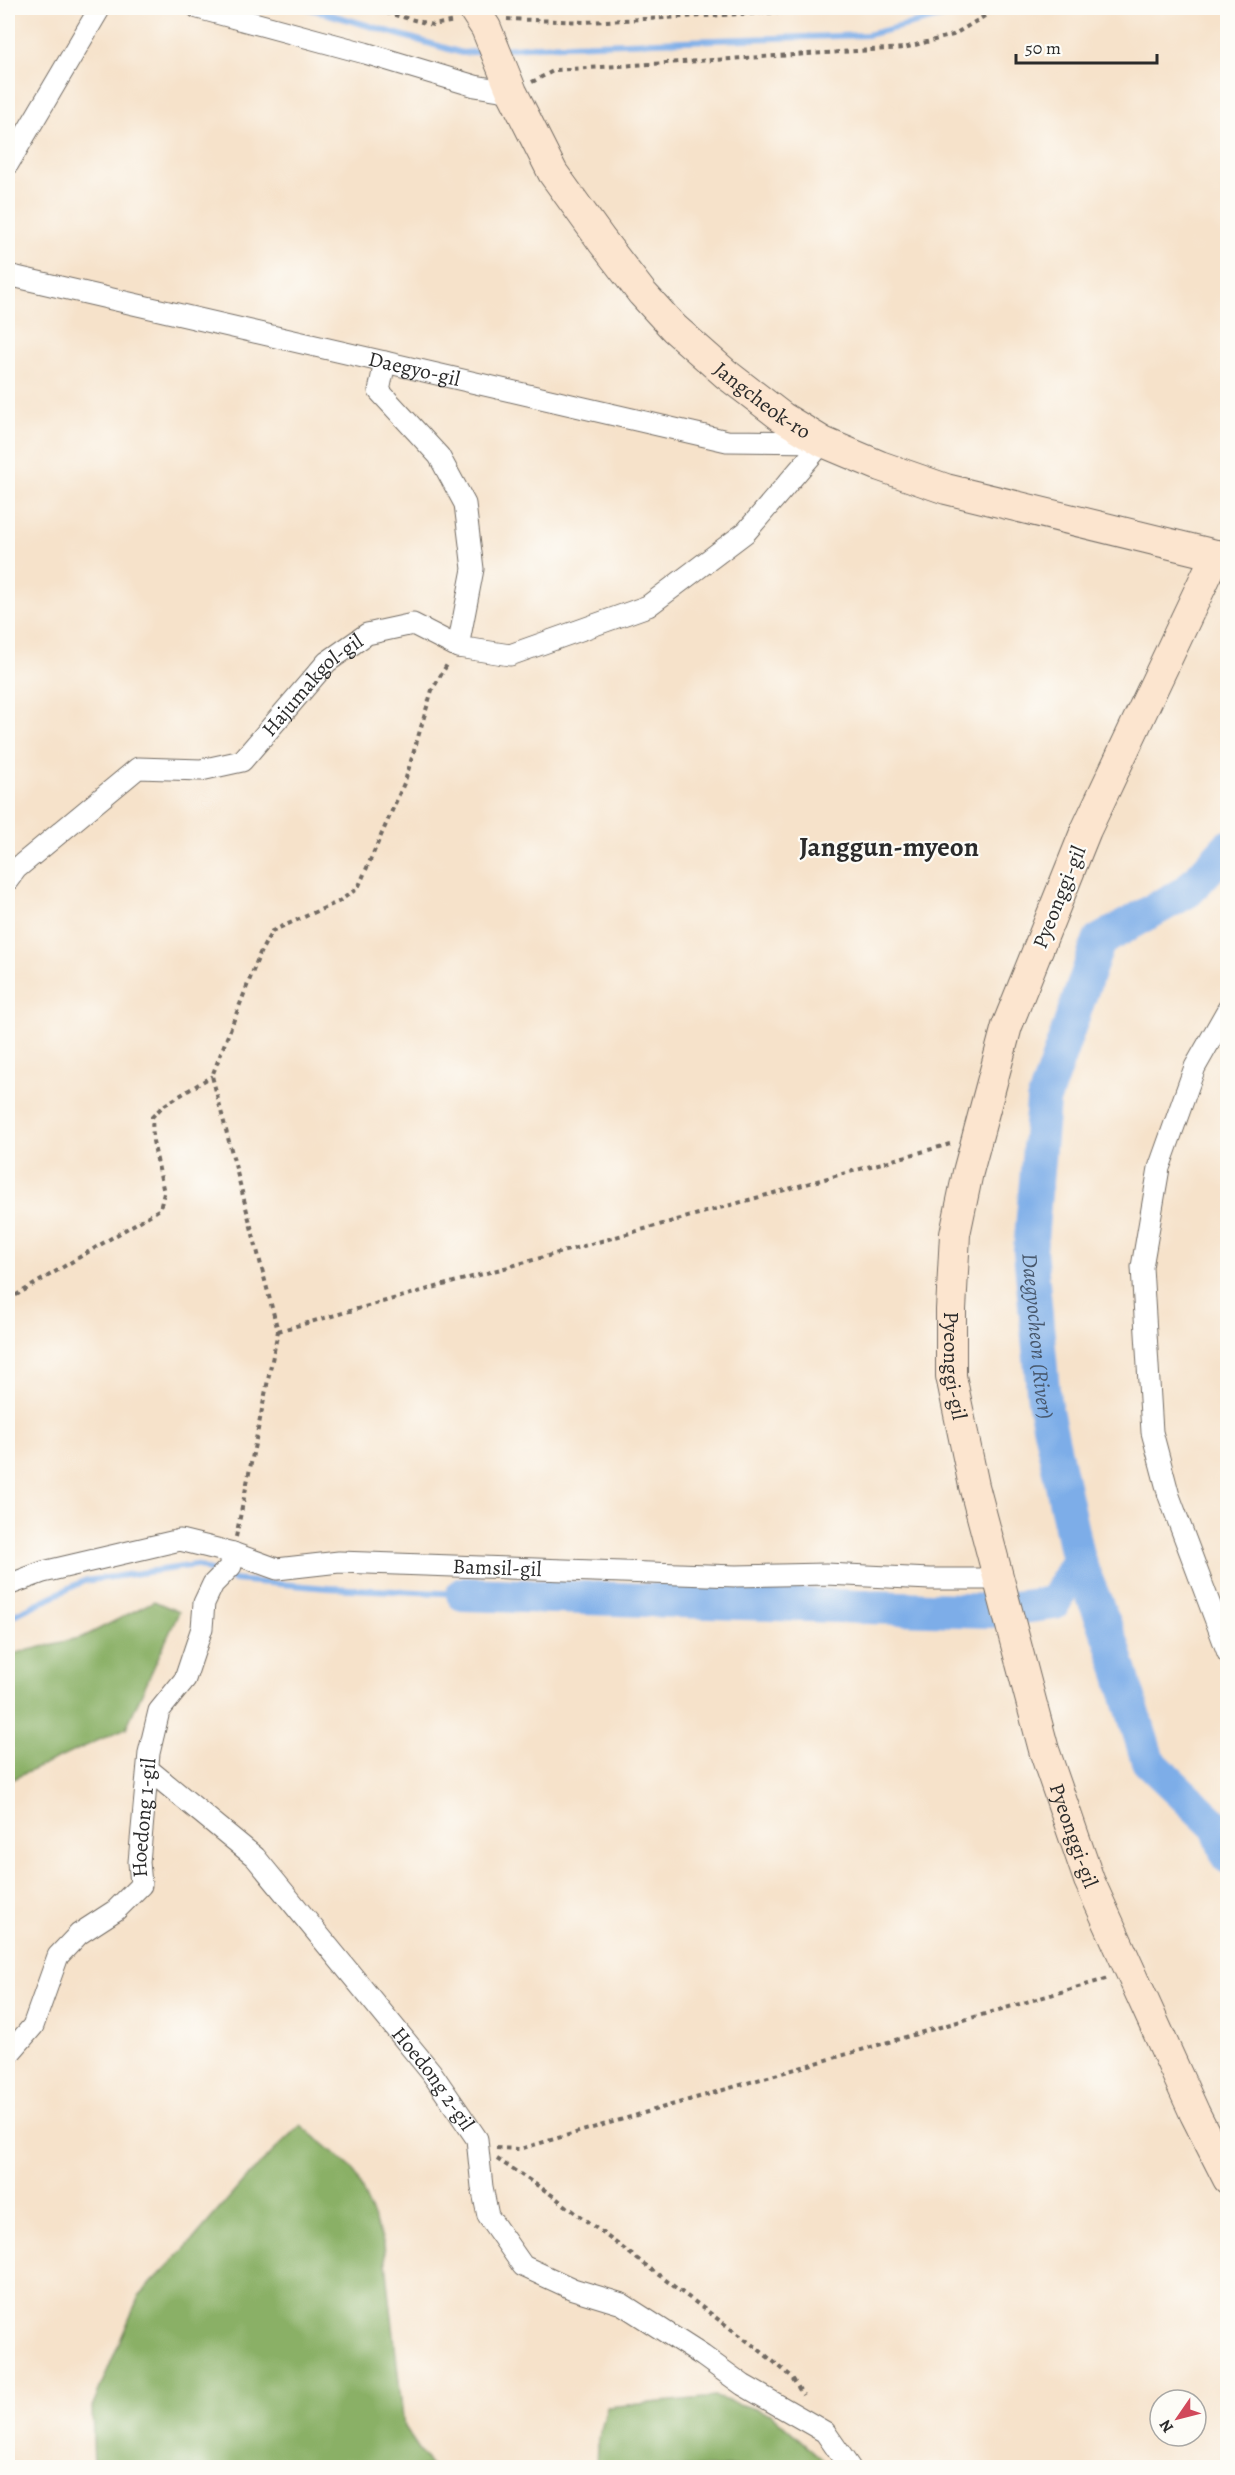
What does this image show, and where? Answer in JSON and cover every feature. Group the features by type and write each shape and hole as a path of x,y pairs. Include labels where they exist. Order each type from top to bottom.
{"main road":[{"name":"Jangcheok-ro","path":"479,18 508,83 553,173 602,241 650,302 674,328 726,374 782,417 823,442 880,466 946,489 1222,556"},
{"name":"Pyeonggi-gil","path":"1222,556 1086,830 1007,1026 977,1137 955,1234 951,1310 951,1376 974,1486 1044,1750 1089,1880 1227,2180"}],"street":[{"path":"8,164 100,8"},
{"path":"198,8 365,53 475,86 508,83"},
{"name":"Daegyo-gil","path":"8,275 727,441 823,442"},
{"path":"385,362 379,391 439,456 465,504 473,569 458,646"},
{"name":"Hajumakgol-gil","path":"8,880 16,869 138,768 201,770 242,761 327,662 368,634 413,624 458,646 510,655 648,606 746,532 823,442"},
{"path":"1227,1009 1195,1066 1159,1168 1142,1267 1152,1432 1169,1496 1227,1653"},
{"name":"Bamsil-gil","path":"8,1585 43,1572 180,1540 232,1559 277,1569 339,1562 736,1576 826,1574 930,1579 1003,1599"},
{"name":"Hoedong 1-gil","path":"8,2055 33,2026 58,1956 79,1934 116,1910 141,1885 139,1862 148,1769 159,1711 185,1678 202,1629 204,1603 213,1584 232,1559"},
{"name":"Hoedong 2-gil","path":"148,1769 255,1857 431,2072 477,2139 482,2187 488,2216 523,2266 573,2289 622,2304 704,2356 742,2385 825,2432 850,2468"}],"path":[{"path":"368,8 433,25 479,18 585,22 861,8"},
{"path":"508,83 555,70 904,48 953,35 998,8"},
{"path":"232,1559 278,1331 212,1076 260,953 272,931 338,902 358,888 405,781 432,690 458,646"},
{"path":"8,1300 160,1209 164,1193 153,1141 152,1117 163,1106 212,1076"},
{"path":"278,1331 977,1137"},
{"path":"478,2146 519,2150 1131,1971"},
{"path":"478,2146 549,2193 791,2376 825,2432"}],"green space":[{"path":"154,1601 179,1612 126,1728 8,1781 8,1655 83,1637"},
{"path":"301,2125 354,2170 384,2244 404,2427 431,2467 94,2467 92,2407 139,2296 191,2242 248,2176"},
{"path":"715,2397 771,2414 831,2467 596,2467 597,2445 607,2407"}],"waterway":[{"path":"308,8 462,53 486,51"},
{"path":"502,49 867,35 947,15 958,8"},
{"name":"Daegyocheon (River)","path":"1228,847 1188,891 1099,941 1043,1102 1030,1251 1044,1401 1078,1560 1111,1640 1148,1761 1217,1827 1228,1857"},
{"path":"463,1594 991,1611 1054,1603 1078,1560"},
{"path":"8,1618 84,1581 196,1565 218,1574"},
{"path":"227,1577 234,1580 328,1588 463,1594"}],"district":[{"name":"Janggun-myeon","path":"889,847"}]}
